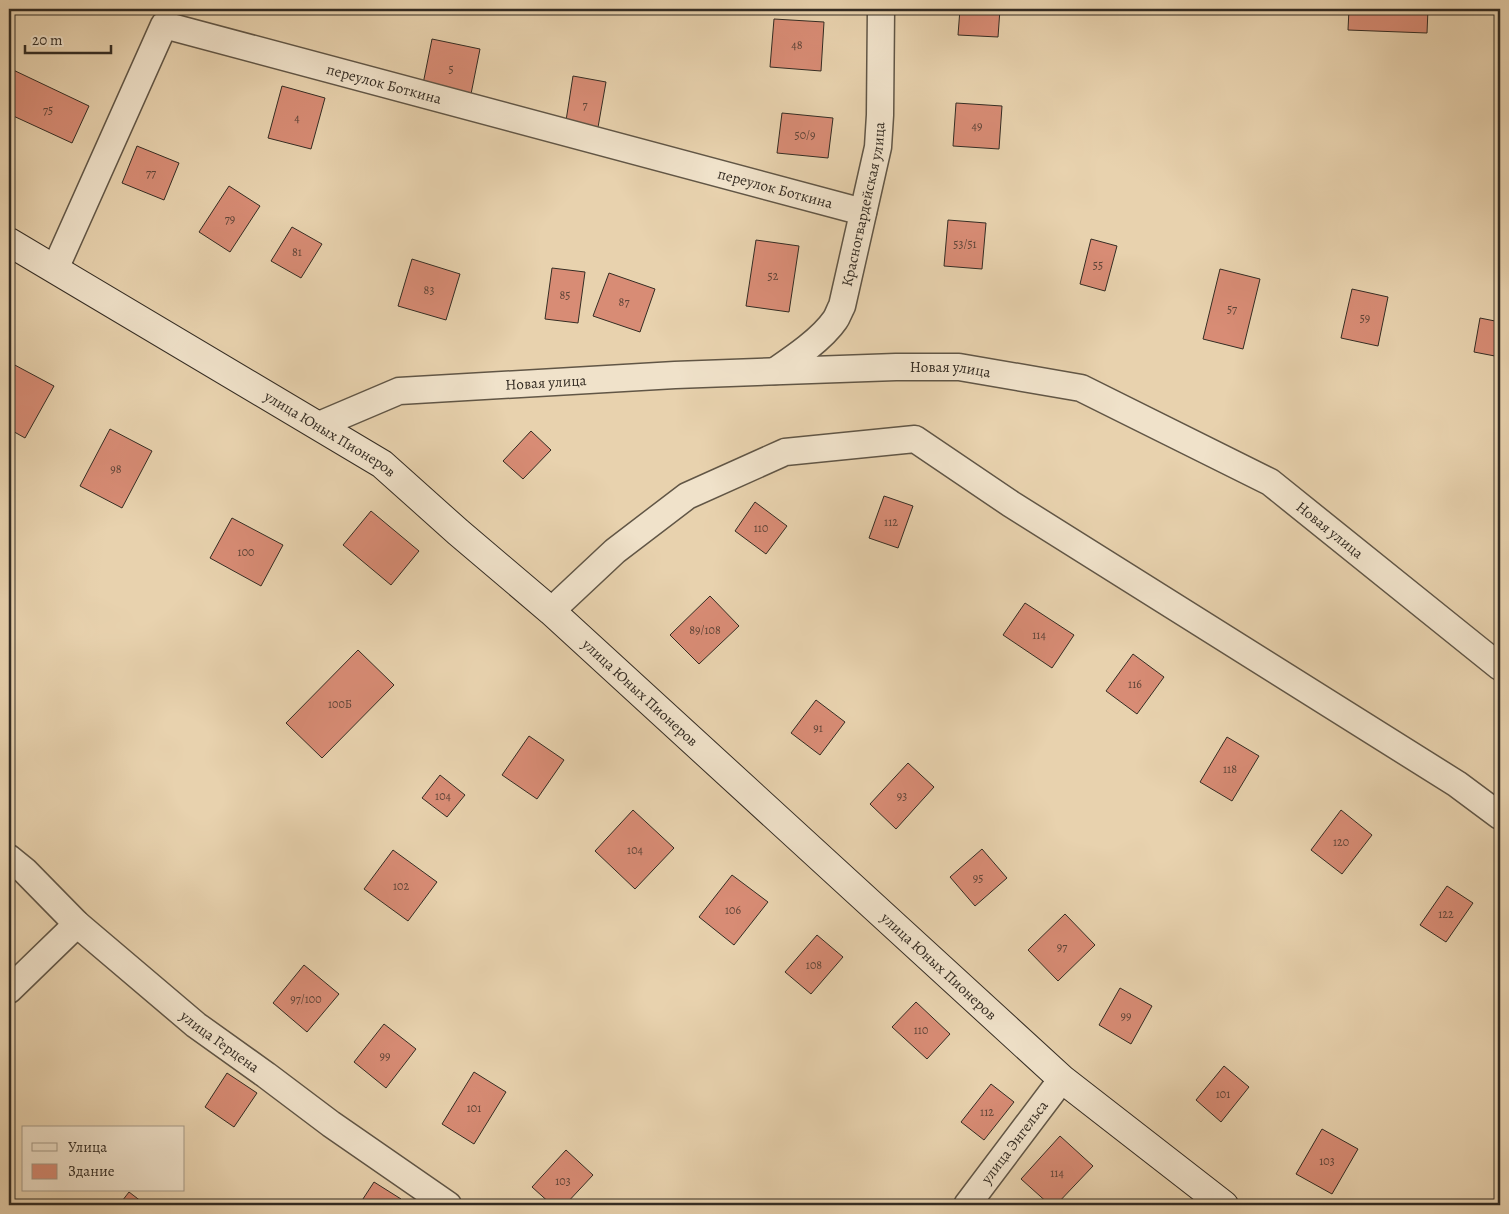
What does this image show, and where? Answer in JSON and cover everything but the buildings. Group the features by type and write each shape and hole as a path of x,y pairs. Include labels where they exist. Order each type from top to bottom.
{"main road":[{"name":"улица Юных Пионеров","path":"9,242 382,464 551,611 1062,1079 1224,1205"}],"street":[{"name":"Красногвардейская улица","path":"775,371 800,354 823,333 835,320 842,306 878,147 881,9"},
{"name":"переулок Боткина","path":"55,269 164,25 863,212"},
{"name":"Новая улица","path":"319,425 399,391 676,374 896,367 959,367 1081,388 1270,482 1500,667"},
{"path":"551,611 615,551 687,496 785,452 915,439 1011,504 1457,784 1500,816"},
{"name":"улица Герцена","path":"9,858 25,871 77,924 196,1025 331,1124 448,1205"},
{"path":"9,990 77,924"},
{"name":"улица Энгельса","path":"967,1205 1062,1079"}]}
